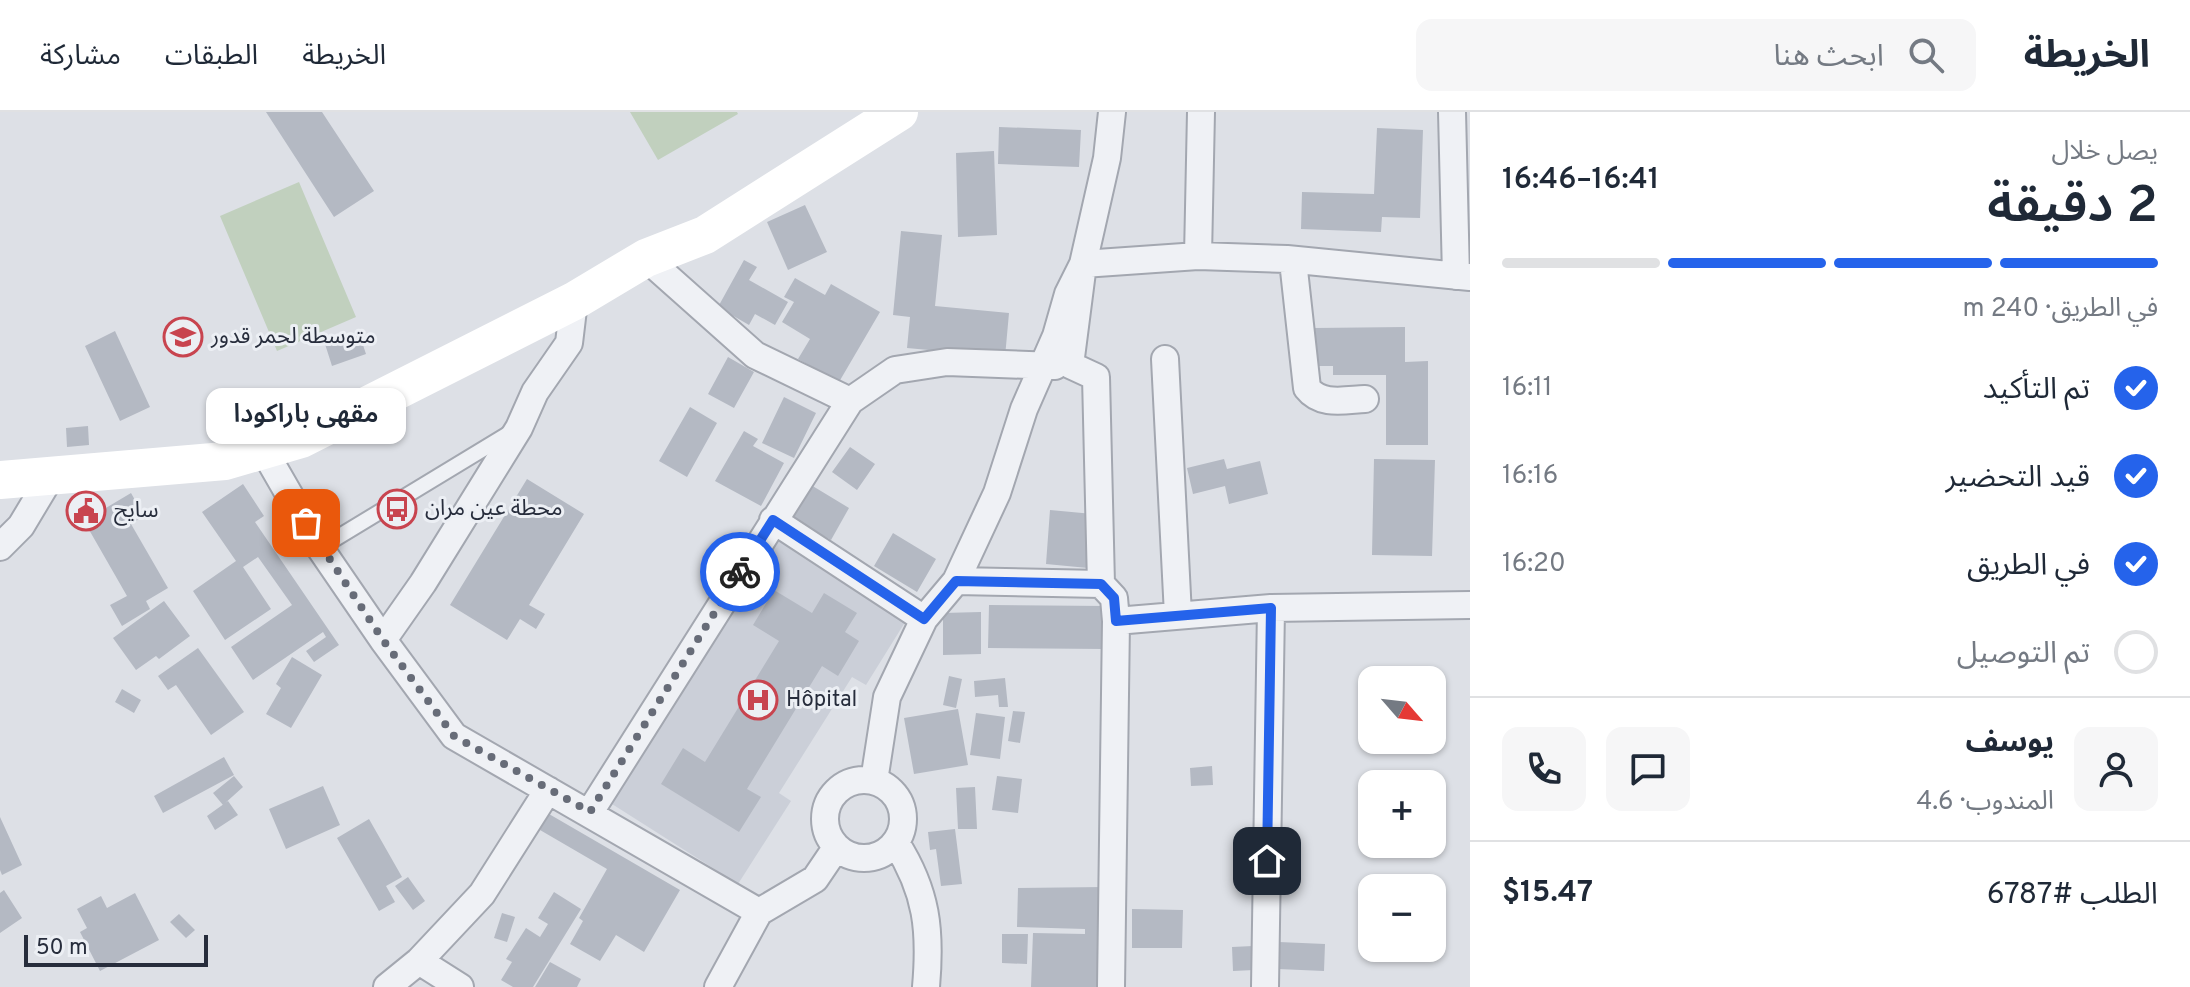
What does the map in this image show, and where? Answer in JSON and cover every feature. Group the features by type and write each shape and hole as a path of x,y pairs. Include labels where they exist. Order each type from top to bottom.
{"main road":[{"path":"0,480 225,461 301,439 574,301 646,258 705,235 899,112"}],"street":[{"path":"1070,365 1083,264 1107,158 1112,112"},
{"path":"1198,256 1201,112"},
{"path":"1083,264 1198,256 1293,261 1463,277 1452,112"},
{"path":"646,258 755,355 850,401"},
{"path":"1293,261 1307,388 1317,398 1326,401 1365,399"},
{"path":"874,781 887,697 924,619 956,581 1010,460 1041,366 1056,336 1068,294 1083,264"},
{"path":"383,640 519,428 535,392 569,343 574,301"},
{"path":"1165,359 1178,615"},
{"path":"590,812 850,401 895,370 947,362 1070,365 1096,377 1101,584 1114,598 1116,621 1111,987"},
{"path":"263,449 320,548 454,736 759,912"},
{"path":"0,547 21,526 51,476"},
{"path":"773,520 924,619"},
{"path":"956,581 1101,584"},
{"path":"1116,621 1271,608 1470,605"},
{"path":"1265,987 1271,608"},
{"path":"874,781 895,795 903,819 896,843 874,858 861,859 836,848 824,824 830,799 849,782 874,781"},
{"path":"387,987 419,961 482,894 548,790"},
{"path":"896,843 915,873 923,898 929,945 926,987"},
{"path":"718,987 759,912 815,879 836,848"},
{"path":"419,961 460,987"}],"lane":[{"path":"320,548 519,428"}],"shaded area":[{"name":"Hôpital","path":"780,538 907,619 866,685 852,677 779,793 791,801 738,884 612,804"}],"green space":[{"path":"630,112 737,112 738,114 658,160"},
{"path":"299,182 356,317 277,351 220,216"}],"building":[{"path":"266,112 322,112 374,191 334,217"},
{"path":"999,127 1081,130 1079,167 998,164"},
{"path":"1377,128 1423,130 1420,218 1382,217 1381,232 1301,229 1302,192 1374,194"},
{"path":"994,151 997,235 958,237 956,153"},
{"path":"805,205 827,252 788,270 767,222"},
{"path":"901,231 942,235 935,306 1009,313 1005,357 907,348 910,317 893,315"},
{"path":"744,260 757,267 749,280 788,302 775,325 755,314 749,325 718,307"},
{"path":"795,278 825,295 831,284 880,312 839,382 798,359 810,339 782,322 794,302 784,297"},
{"path":"1405,327 1405,362 1428,361 1428,445 1386,445 1386,375 1333,375 1333,366 1316,366 1315,328"},
{"path":"115,331 150,407 120,421 85,346"},
{"path":"359,333 366,354 332,366 325,344"},
{"path":"728,357 754,372 734,408 708,394"},
{"path":"784,397 816,413 794,458 762,443"},
{"path":"690,407 717,423 687,477 659,461"},
{"path":"88,426 89,445 67,447 66,428"},
{"path":"744,431 758,439 753,446 784,463 761,506 715,481"},
{"path":"850,447 875,464 857,490 832,472"},
{"path":"1224,459 1227,469 1260,461 1268,494 1229,504 1225,486 1193,494 1187,468"},
{"path":"1374,459 1435,460 1432,556 1372,555"},
{"path":"527,479 584,514 529,605 545,614 536,629 520,619 507,640 450,605"},
{"path":"243,484 264,516 255,522 339,645 314,662 306,651 326,637 323,632 253,680 231,647 292,605 258,557 243,567 271,609 225,640 193,591 236,561 202,512"},
{"path":"811,485 849,508 831,540 792,518"},
{"path":"131,493 144,516 131,524 168,588 146,601 150,609 122,626 110,605 127,596 84,521"},
{"path":"1050,510 1093,514 1088,568 1046,564"},
{"path":"893,533 936,559 917,592 874,566"},
{"path":"774,590 812,613 824,593 857,613 845,632 859,641 838,676 822,666 747,789 761,797 739,832 661,784 683,748 705,762 779,641 753,625"},
{"path":"164,601 190,636 159,659 156,656 136,670 113,638"},
{"path":"989,605 1105,606 1104,649 988,648"},
{"path":"981,612 981,654 943,655 943,613"},
{"path":"198,648 244,712 211,735 176,685 168,690 158,676"},
{"path":"292,657 322,675 291,728 266,714 281,688 276,684"},
{"path":"949,676 962,679 956,708 943,705"},
{"path":"1005,678 1008,707 999,707 998,695 975,697 974,681"},
{"path":"122,689 141,700 134,713 115,702"},
{"path":"958,709 968,765 914,774 904,718"},
{"path":"1013,711 1025,712 1020,743 1008,741"},
{"path":"976,713 1005,717 1000,759 970,755"},
{"path":"224,757 234,775 163,813 154,796"},
{"path":"1212,766 1213,785 1191,786 1190,768"},
{"path":"234,776 243,787 223,805 213,793"},
{"path":"997,776 1022,779 1018,813 992,810"},
{"path":"323,786 340,825 286,849 269,809"},
{"path":"975,787 977,829 958,829 956,788"},
{"path":"228,801 238,815 215,830 207,816"},
{"path":"549,814 680,890 644,952 616,935 600,961 570,944 583,921 579,918 607,869 540,830"},
{"path":"0,817 22,865 2,875 0,870"},
{"path":"369,819 402,877 386,886 395,902 379,911 337,838"},
{"path":"955,829 962,884 941,886 936,849 930,850 928,832"},
{"path":"408,877 425,901 413,910 395,886"},
{"path":"1104,887 1101,987 1031,987 1033,933 1085,934 1085,929 1017,927 1018,888"},
{"path":"4,890 22,918 0,933 0,893"},
{"path":"554,892 581,909 533,987 513,987 501,980 512,962 506,959 526,928 540,937 548,924 538,918"},
{"path":"135,893 159,940 100,971 80,932 87,928 77,909 101,896 107,908"},
{"path":"1132,909 1183,910 1182,948 1132,948"},
{"path":"502,913 515,917 507,942 494,938"},
{"path":"179,914 195,930 186,938 170,922"},
{"path":"1002,934 1028,934 1027,964 1002,963"},
{"path":"1279,942 1325,944 1324,971 1278,969"},
{"path":"1253,946 1254,970 1233,971 1232,947"},
{"path":"550,962 581,979 577,987 535,987"}],"way so far":[{"path":"306,523 383,640 454,736 590,812 740,572"}],"place":[{"name":"متوسطة لحمر قدور","path":"183,337"},
{"name":"محطة عين مران","path":"397,509"},
{"name":"سايح","path":"86,511"},
{"name":"مقهى باراكودا","path":"306,523"},
{"name":"Hôpital","path":"758,700"}],"route":[{"path":"740,572 773,520 924,619 956,581 1101,584 1114,598 1116,621 1271,608 1267,861"}]}
